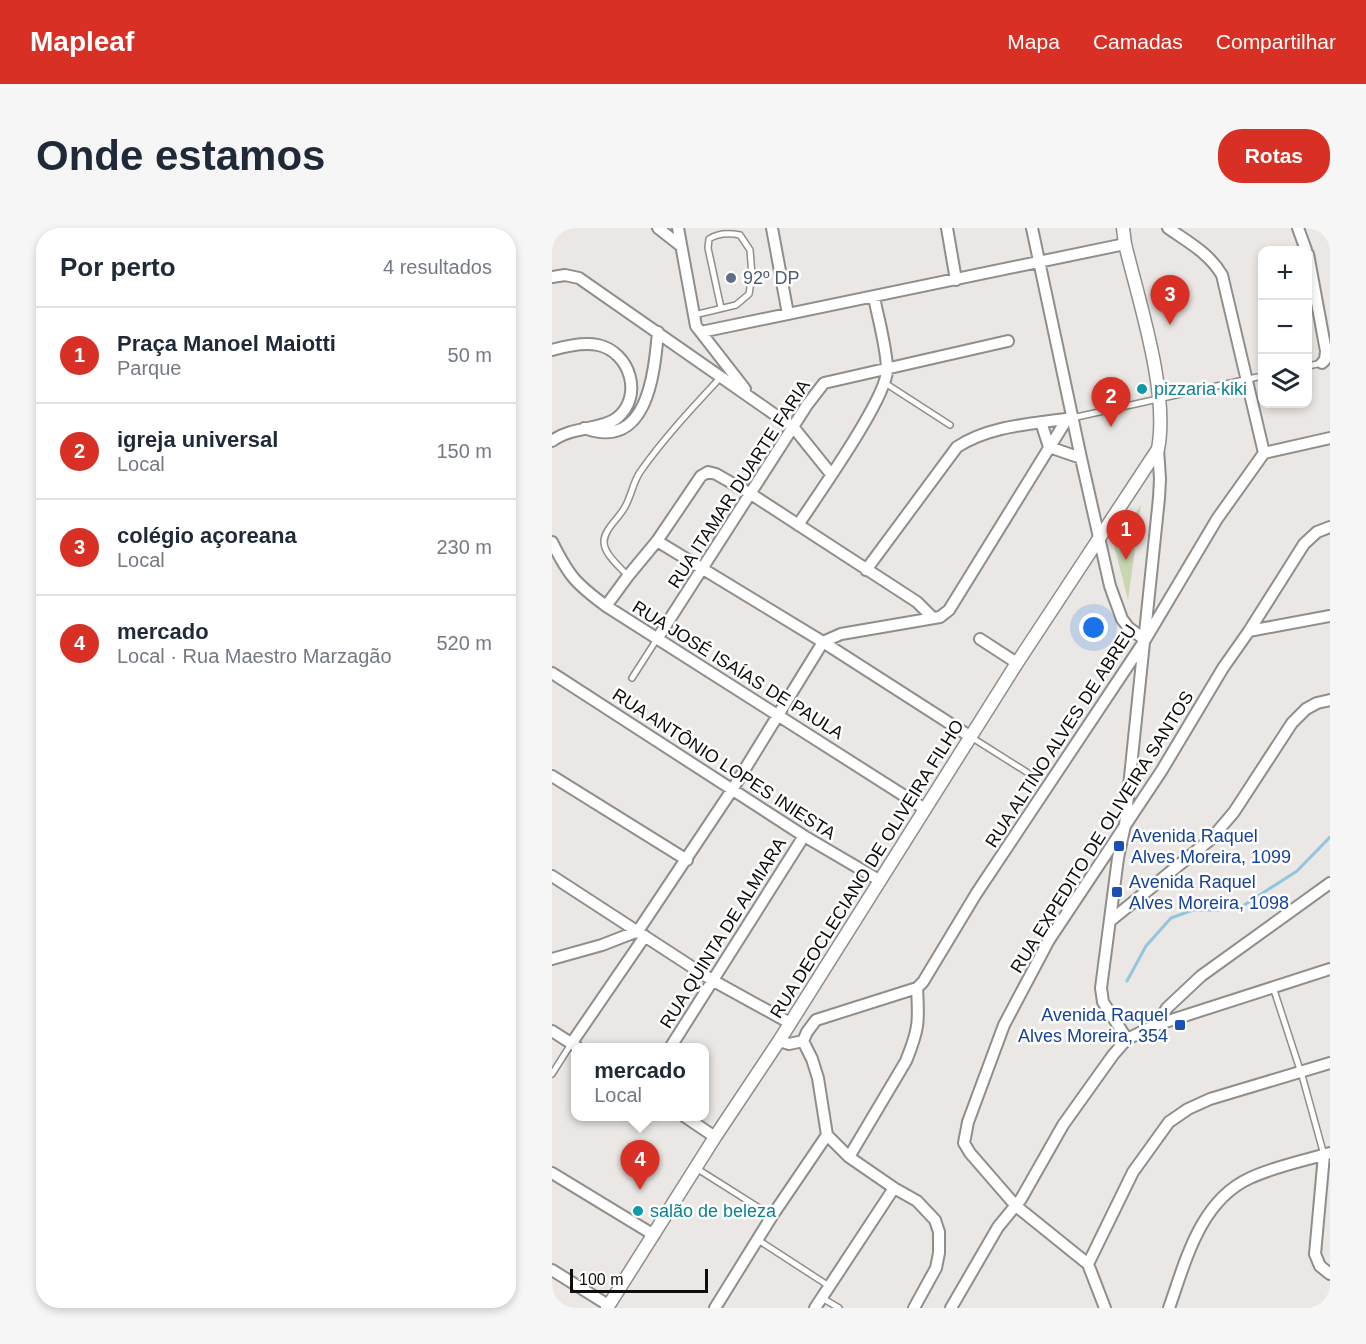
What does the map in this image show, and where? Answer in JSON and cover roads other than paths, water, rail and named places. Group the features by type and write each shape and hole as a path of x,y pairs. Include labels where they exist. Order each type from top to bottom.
{"street":[{"path":"658,228 681,246"},
{"path":"678,228 696,326 750,396"},
{"path":"947,228 956,280"},
{"path":"1032,228 1070,418 1110,586 1122,619 1128,627 1145,640"},
{"path":"1124,228 1125,244 1151,351 1160,400 1161,421 1158,449 1160,498 1145,640 1125,825 1118,858 1101,988 1103,1002 1127,1039"},
{"path":"1168,228 1204,253 1215,263 1222,275 1264,453 1330,438"},
{"path":"1298,228 1305,246"},
{"path":"775,229 788,314"},
{"path":"701,332 1125,244"},
{"path":"552,277 565,275 579,278 750,396 794,428 831,474"},
{"path":"1312,278 1326,351 1325,360 1322,363"},
{"path":"798,525 867,416 885,383 887,369 874,297"},
{"path":"584,428 608,434 619,431 637,415 648,394 652,380 658,332"},
{"name":"RUA ITAMAR DUARTE FARIA","path":"657,639 824,383 1008,341"},
{"path":"552,350 584,344 599,345 613,351 624,360 630,372 631,386 629,399 617,418 609,422 572,430 552,441"},
{"path":"866,570 957,447 970,438 986,433 1070,418"},
{"path":"576,1043 641,933 823,642 841,633 945,614 955,604 1049,447 1070,418"},
{"path":"1041,422 1049,447"},
{"path":"1049,447 1081,458"},
{"name":"RUA DEOCLECIANO DE OLIVEIRA FILHO","path":"607,1307 799,1010 1017,663 1158,449"},
{"name":"RUA ALTINO ALVES DE ABREU","path":"917,988 923,982 976,894 1145,640 1217,519 1264,453"},
{"path":"606,606 627,576 657,541 704,473 716,474 750,494 917,602 933,618"},
{"name":"RUA EXPEDITO DE OLIVEIRA SANTOS","path":"1088,1264 1016,1206 970,1153 964,1143 965,1133 1004,1025 1049,940 1162,770 1223,668 1304,544 1317,532 1330,527"},
{"path":"657,541 823,642 971,737"},
{"name":"RUA JOSÉ ISAÍAS DE PAULA","path":"552,542 572,578 580,587 606,606 925,809"},
{"path":"1249,631 1330,616"},
{"path":"980,639 1017,663"},
{"name":"RUA ANTÔNIO LOPES INIESTA","path":"552,673 804,836 879,880"},
{"path":"1110,921 1211,839 1234,812 1292,723 1306,709 1330,700"},
{"path":"552,776 687,860"},
{"name":"RUA QUINTA DE ALMIARA","path":"673,1043 804,836"},
{"path":"552,876 712,980 790,1023"},
{"path":"1156,1025 1167,1008 1201,976 1330,883"},
{"path":"552,959 641,933"},
{"path":"951,1308 998,1227 1016,1206 1063,1125 1113,1054 1127,1039 1156,1025 1330,969"},
{"path":"803,1041 816,1020 917,988 918,1033 906,1061 849,1157"},
{"path":"799,1010 816,1020"},
{"path":"552,1030 571,1044"},
{"path":"779,1041 789,1044 803,1041"},
{"path":"803,1041 818,1078 827,1136 849,1157 917,1201 935,1220 939,1232 936,1268 914,1308"},
{"path":"1105,1308 1088,1264 1133,1172 1169,1122 1188,1109 1210,1099 1330,1063"},
{"path":"691,1121 715,1137"},
{"path":"715,1308 757,1239 827,1136"},
{"path":"1169,1308 1196,1234 1216,1204 1232,1188 1274,1169 1327,1154 1315,1254 1320,1266 1330,1275"},
{"path":"552,1173 654,1235"},
{"path":"815,1308 894,1188"},
{"path":"552,1270 607,1307"}],"lane":[{"path":"694,315 736,305 748,294 752,275 750,250 740,235 715,236 709,239 708,248 721,308"},
{"path":"1312,365 1322,363"},
{"path":"627,576 606,549 604,544 606,534 627,504 634,483 647,463 677,424 722,377"},
{"path":"1070,418 1258,377"},
{"path":"885,383 950,425"},
{"path":"632,678 657,639"},
{"path":"971,737 1036,778"},
{"path":"1273,987 1327,1154"},
{"path":"552,1074 571,1050"},
{"path":"696,1168 772,1216"},
{"path":"757,1239 829,1286"},
{"path":"822,1297 839,1308"}],"waterway":[{"path":"1127,981 1146,946 1171,918 1193,910 1241,907 1297,871 1330,837"}],"place":[{"name":"92º DP","path":"731,278"},
{"name":"colégio açoreana","path":"1170,325"},
{"name":"pizzaria kiki","path":"1142,389"},
{"name":"igreja universal","path":"1111,427"},
{"name":"Praça Manoel Maiotti","path":"1126,560"},
{"name":"Avenida Raquel Alves Moreira, 1099","path":"1119,846"},
{"name":"Avenida Raquel Alves Moreira, 1098","path":"1117,892"},
{"name":"Avenida Raquel Alves Moreira, 354","path":"1180,1025"},
{"name":"mercado","path":"640,1190"},
{"name":"salão de beleza","path":"638,1211"}]}
